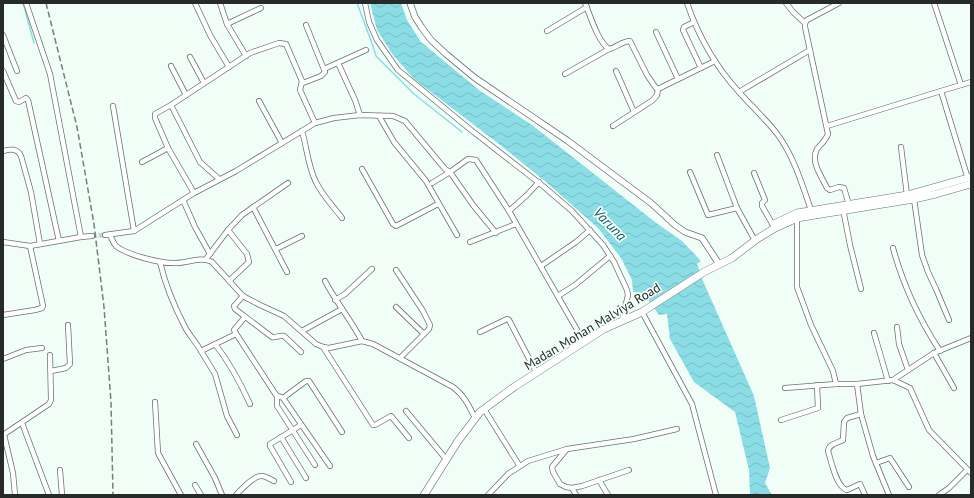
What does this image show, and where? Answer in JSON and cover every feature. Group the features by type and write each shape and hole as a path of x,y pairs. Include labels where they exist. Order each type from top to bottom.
{"highway":[{"name":"Madan Mohan Malviya Road","path":"721,263 729,254 773,225 811,210 914,200 970,180"},
{"name":"Madan Mohan Malviya Road","path":"424,495 446,459 475,418 484,409 536,372 584,342 622,320 642,312 704,272 732,258 757,239 797,215 907,195 970,180"}],"street":[{"path":"26,3 50,74 81,237"},
{"path":"195,3 210,35 229,67"},
{"path":"220,3 227,24 246,56"},
{"path":"365,3 369,22 377,40 398,70 471,130 539,182 572,211 590,230 610,256 622,278 628,295 622,320"},
{"path":"410,3 415,17 422,28 431,40 446,54 475,78 568,141 645,199 675,225 686,232 702,238 721,263"},
{"path":"687,3 694,22 715,61 739,92 778,136 797,171 811,210"},
{"path":"786,3 796,16 805,23 828,126 827,138 817,150 815,162 827,188 830,190 839,187 844,188 850,245 861,289"},
{"path":"805,23 807,20 837,3"},
{"path":"934,3 961,85"},
{"path":"547,31 586,5 599,36 609,49"},
{"path":"227,24 261,8"},
{"path":"694,22 684,27 682,30 702,68"},
{"path":"306,25 324,69 324,74 303,83 300,90 316,123"},
{"path":"656,32 678,79"},
{"path":"3,35 17,71"},
{"path":"565,74 609,49 630,41 647,76 658,89"},
{"path":"194,193 168,148 155,118 155,114 250,53 279,43 284,43 287,46 303,83"},
{"path":"324,69 366,50"},
{"path":"739,92 810,50"},
{"path":"190,57 204,83"},
{"path":"613,126 656,97 658,89 715,61"},
{"path":"338,63 355,100 360,115"},
{"path":"171,66 186,95"},
{"path":"3,71 16,101 19,102 26,98 28,100 59,241"},
{"path":"616,71 634,112"},
{"path":"828,126 971,82"},
{"path":"941,91 970,180"},
{"path":"259,101 282,143"},
{"path":"171,105 200,162 219,179"},
{"path":"112,106 134,231"},
{"path":"475,418 466,400 453,386 373,344 362,341 329,348 316,344 284,316 243,296 212,262 206,259 176,263 160,262 126,252 113,243 108,235 134,231 194,193 316,123 334,118 360,115 393,116 405,121 445,169 450,172 473,205 496,232"},
{"path":"379,116 394,142 426,181 438,204 457,234"},
{"path":"302,131 312,173 316,183 342,218"},
{"path":"901,146 907,195"},
{"path":"142,162 168,148"},
{"path":"3,151 15,150 18,151 21,156 31,192 40,244"},
{"path":"716,154 737,208 753,237"},
{"path":"432,183 450,172 468,158 476,160 541,266 584,342"},
{"path":"362,169 393,224 396,226 438,204"},
{"path":"690,172 708,215 737,208"},
{"path":"754,173 765,200 762,203 762,206 773,225"},
{"path":"508,211 527,195 539,182"},
{"path":"206,259 228,230 242,215 288,183"},
{"path":"183,200 195,227 210,254"},
{"path":"914,200 922,255 949,320"},
{"path":"253,207 287,272"},
{"path":"797,215 797,288 811,326 833,371 836,384"},
{"path":"470,242 516,224"},
{"path":"228,230 247,254 249,262 229,281"},
{"path":"541,266 576,242 590,230"},
{"path":"3,242 30,246 92,236"},
{"path":"276,250 302,236"},
{"path":"3,315 35,310 42,308 43,306 30,246"},
{"path":"893,248 905,287 928,332 940,351"},
{"path":"558,296 610,256"},
{"path":"160,262 164,280 174,305 186,328 215,374 227,416 237,435"},
{"path":"335,300 345,294 372,270"},
{"path":"396,270 423,311 430,325 429,329 400,358"},
{"path":"325,281 335,300 362,341"},
{"path":"243,296 234,308 272,337 280,335 284,336 301,352"},
{"path":"396,307 424,334"},
{"path":"302,331 342,309"},
{"path":"642,312 692,404 716,495"},
{"path":"245,317 234,330 277,397 277,406 315,465"},
{"path":"480,332 507,319 509,320 536,372"},
{"path":"51,371 66,368 70,364 68,326"},
{"path":"897,327 903,358 908,370"},
{"path":"201,350 236,334"},
{"path":"874,334 890,381"},
{"path":"890,381 934,353 971,338"},
{"path":"215,344 228,360 240,381 250,404"},
{"path":"323,347 373,425 391,416 409,438"},
{"path":"3,359 26,350 42,348"},
{"path":"934,353 954,388"},
{"path":"15,495 13,473 3,435 49,404 51,400 50,355"},
{"path":"277,397 283,398 306,381 309,381 342,432"},
{"path":"786,388 890,381 910,388 929,430 971,474"},
{"path":"857,384 861,414 876,463 889,495"},
{"path":"782,420 817,409 819,407 817,386"},
{"path":"283,398 330,466"},
{"path":"155,402 158,454 181,495"},
{"path":"484,409 520,465"},
{"path":"406,411 446,459"},
{"path":"861,414 847,418 844,422 843,440 831,445 828,447 828,450 835,474 841,486 846,490 860,484 865,495"},
{"path":"22,423 49,495"},
{"path":"291,482 270,446 271,442 301,425"},
{"path":"488,495 508,474 528,461 568,449 634,439 677,429"},
{"path":"281,436 306,478"},
{"path":"196,444 222,495"},
{"path":"568,449 553,464 552,472 560,484 566,487 572,488 582,486 629,470"},
{"path":"876,463 890,458 909,487"},
{"path":"60,470 62,495"},
{"path":"939,495 949,488 967,470"},
{"path":"236,495 252,480 259,476 274,481"},
{"path":"599,480 608,495"},
{"path":"195,485 201,495"},
{"path":"572,488 576,495"}],"water":[{"name":"Varuna","path":"370,3 401,3 407,20 421,42 479,90 532,125 655,222 682,241 701,261 697,264 703,281 754,396 770,468 765,483 772,495 750,495 749,470 735,412 694,382 670,339 667,314 659,315 643,293 633,292 632,280 621,258 598,228 546,182 414,79 393,55 377,30"}],"waterway":[{"path":"23,3 34,43"},
{"path":"357,3 376,56 414,94 462,132"}],"tunnel":[{"path":"92,236 105,235"}],"railway":[{"path":"46,3 77,127 94,224 104,307 111,402 113,495"}]}
